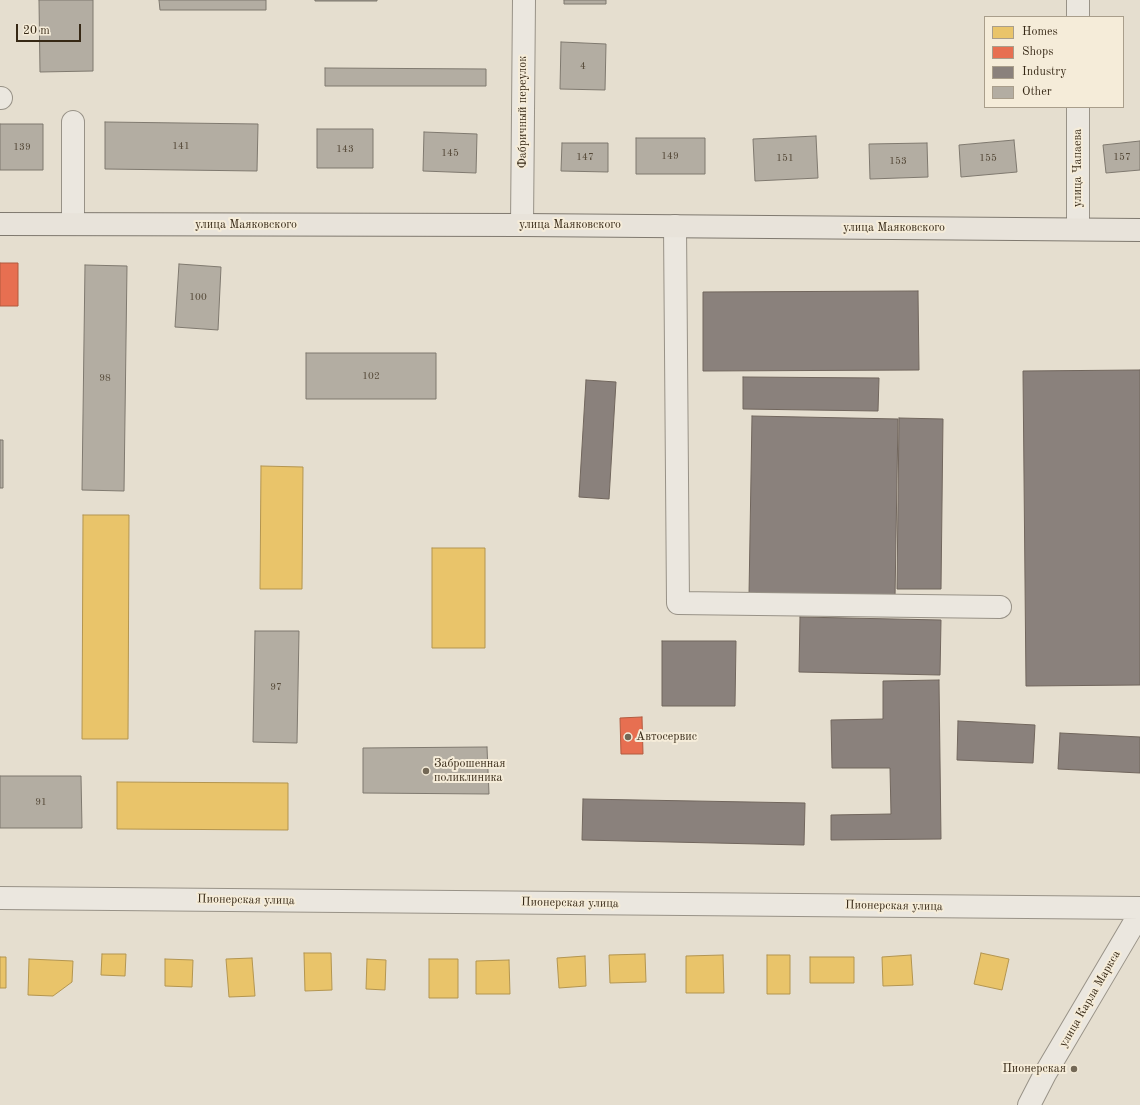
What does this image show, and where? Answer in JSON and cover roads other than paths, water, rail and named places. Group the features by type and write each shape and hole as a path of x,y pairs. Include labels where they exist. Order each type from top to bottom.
{"main road":[{"name":"улица Маяковского","path":"0,224 522,225 1140,230"}],"street":[{"name":"Фабричный переулок","path":"522,225 524,0"},
{"path":"1078,0 1078,16"},
{"name":"улица Чапаева","path":"1078,108 1078,229"},
{"path":"73,122 73,224"},
{"path":"674,226 678,603 1000,608"},
{"name":"Пионерская улица","path":"0,898 1140,908"},
{"name":"улица Карла Маркса","path":"1029,1105 1049,1068 1140,914"}],"place":[{"name":"Автосервис","path":"628,737"},
{"name":"Заброшенная поликлиника","path":"426,771"},
{"name":"Пионерская","path":"1074,1069"}]}
